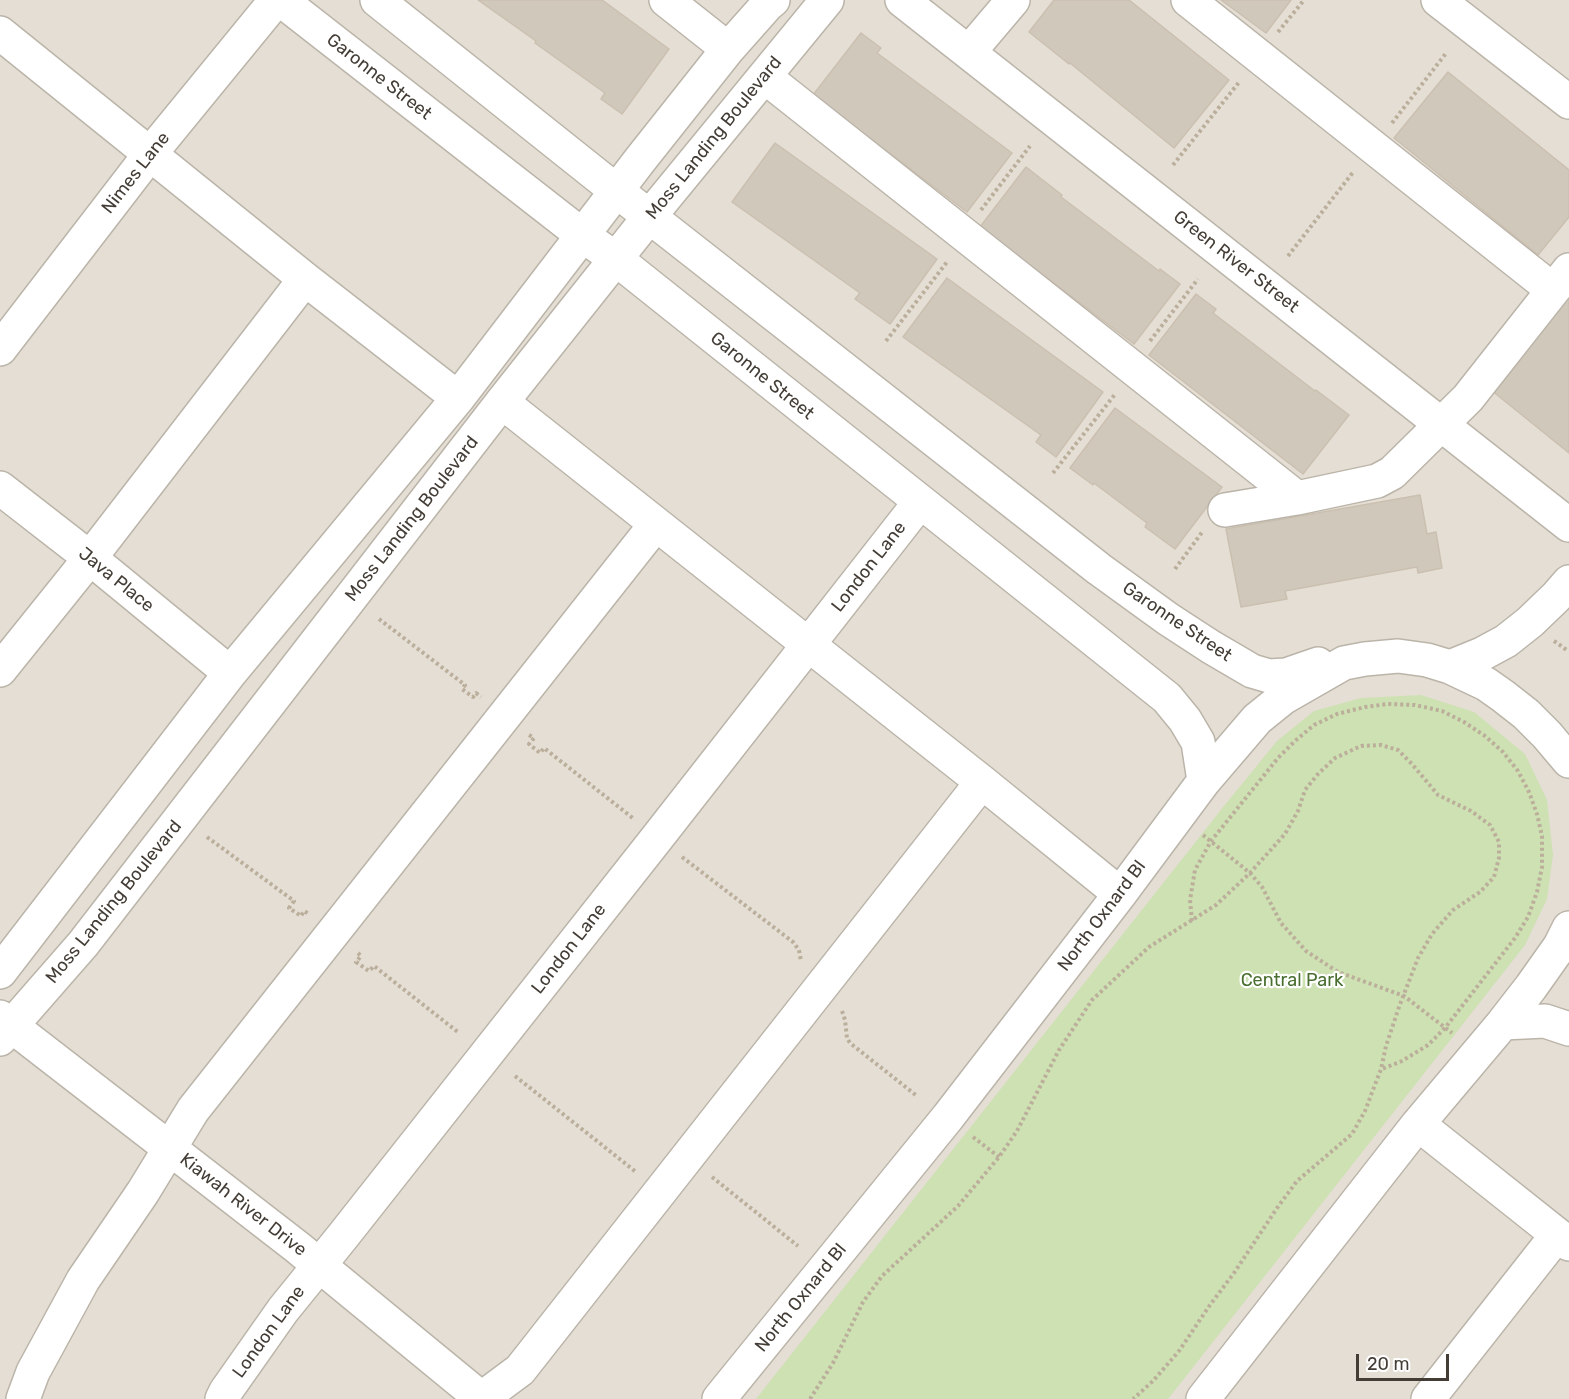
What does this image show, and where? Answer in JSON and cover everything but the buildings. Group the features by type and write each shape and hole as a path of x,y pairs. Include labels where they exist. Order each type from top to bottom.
{"street":[{"name":"Nimes Lane","path":"0,349 150,154 276,0"},
{"name":"Garonne Street","path":"281,0 582,235 616,259 1167,698 1185,720 1198,742 1204,781"},
{"name":"Garonne Street","path":"377,0 649,217 1099,569 1168,619 1252,671 1269,676 1286,675 1320,663 1344,663"},
{"path":"666,0 728,49"},
{"path":"0,972 230,673 458,398 616,190 728,49 773,0"},
{"name":"Moss Landing Boulevard","path":"4,1028 83,944 502,402 649,217 827,0"},
{"name":"Green River Street","path":"902,0 1569,525"},
{"path":"969,52 1013,0"},
{"path":"1188,0 1561,280 1468,398 1392,473 1377,481 1225,510"},
{"path":"1438,0 1569,102"},
{"path":"0,33 305,279 458,398"},
{"path":"765,77 1297,498"},
{"path":"0,670 90,558 305,279"},
{"path":"502,402 1120,894"},
{"name":"Java Place","path":"0,488 90,558 230,673"},
{"name":"London Lane","path":"222,1399 283,1310 920,502"},
{"path":"23,1399 33,1372 83,1280 193,1110 656,524"},
{"path":"1450,667 1506,641 1530,622 1569,582"},
{"name":"North Oxnard Bl","path":"719,1399 948,1117 1204,781 1257,719 1283,698 1344,663 1398,656 1427,660 1450,667 1486,684 1503,696 1526,714 1569,761"},
{"path":"1569,723 1569,730"},
{"path":"482,1399 520,1370 982,782"},
{"path":"1203,1399 1418,1124 1531,987 1560,946 1569,928"},
{"path":"1503,1023 1545,1021 1569,1029"},
{"name":"Kiawah River Drive","path":"4,1028 40,1050 170,1148 319,1265 482,1399"},
{"path":"1418,1124 1563,1239 1428,1399"}],"path":[{"path":"978,214 1030,146"},
{"path":"886,341 951,257"},
{"path":"1147,344 1198,279"},
{"path":"1053,473 1117,391"},
{"path":"1175,569 1216,514 1225,510"},
{"path":"379,619 465,685 462,689 473,697 476,693 485,700"},
{"path":"1549,637 1568,651"},
{"path":"1192,921 1190,900 1195,870 1211,842 1278,758 1314,725 1337,714 1365,707 1388,704 1415,705 1442,711 1485,736 1503,752 1518,771 1538,814 1542,837 1542,867 1537,891 1528,917 1515,938 1445,1028 1428,1045 1402,1061 1381,1069"},
{"path":"525,731 534,738 529,744 540,753 544,748 638,823"},
{"path":"810,1399 833,1363 862,1302 882,1276 958,1206 999,1158 1017,1131 1059,1050 1092,1000 1149,947 1216,905 1250,873 1285,834 1298,810 1305,790 1335,758 1361,746 1381,745 1398,750 1413,764 1438,795 1471,811 1490,825 1499,842 1499,858 1494,877 1480,892 1453,910 1432,934 1418,958 1386,1046 1381,1069 1365,1111 1352,1134 1298,1181 1179,1351 1153,1382 1133,1399"},
{"path":"1198,830 1250,873 1262,887 1281,923 1306,951 1338,972 1404,996 1458,1037"},
{"path":"207,837 294,901 289,908 301,916 304,911 313,917"},
{"path":"678,854 793,942 799,950 803,968"},
{"path":"353,949 361,956 356,962 369,971 374,966 459,1033"},
{"path":"838,1006 843,1013 850,1043 917,1096"},
{"path":"515,1076 660,1191"},
{"path":"966,1132 999,1158"},
{"path":"687,1157 798,1245"}],"shaded area":[{"path":"0,0 1569,0 1569,1399 0,1399"}],"green space":[{"name":"Central Park","path":"1421,695 1474,712 1525,754 1547,800 1553,855 1547,899 1525,945 1168,1399 756,1399 1277,741 1314,711 1361,698"}]}
